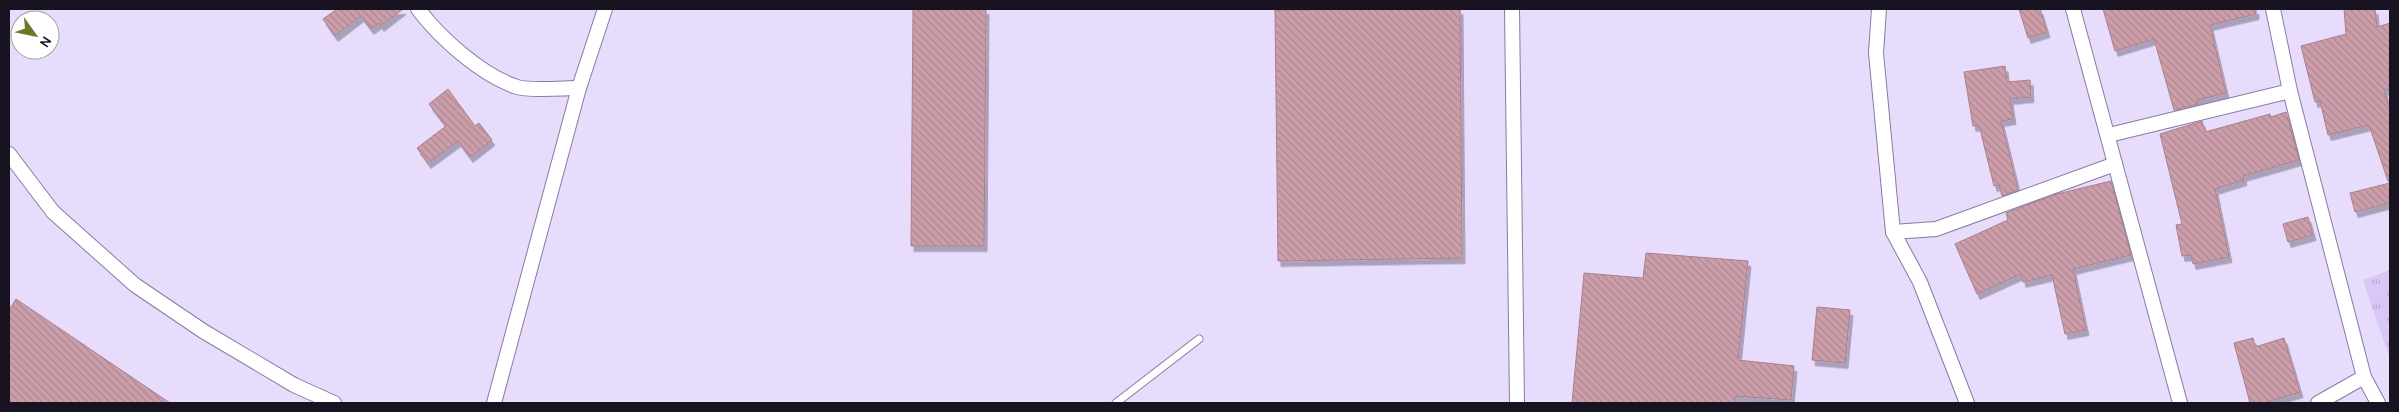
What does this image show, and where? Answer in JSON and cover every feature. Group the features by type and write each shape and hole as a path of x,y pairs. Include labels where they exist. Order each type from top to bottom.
{"street":[{"path":"418,9 428,22 477,66 518,88 578,88"},
{"path":"494,403 578,88 605,9"},
{"path":"1512,9 1517,403"},
{"path":"1879,9 1876,53 1893,232 1920,282 1967,403"},
{"path":"2074,9 2180,403"},
{"path":"2273,9 2290,91 2364,378 2378,403"},
{"path":"2109,135 2290,91"},
{"path":"9,154 53,212 134,285 204,332 277,376 334,403"},
{"path":"1893,232 1936,229 2115,164"},
{"path":"2318,403 2364,378"}],"lane":[{"path":"1116,403 1199,339"}],"green space":[{"path":"2390,270 2390,359 2363,280"}],"building":[{"path":"337,9 403,9 381,26 379,23 371,29 361,16 335,36 323,19"},
{"path":"913,9 986,9 984,246 911,246"},
{"path":"1460,9 1462,258 1278,261 1275,10"},
{"path":"2019,9 2040,9 2047,32 2028,38"},
{"path":"2103,9 2256,9 2256,14 2210,25 2226,93 2197,100 2198,104 2174,110 2154,39 2115,51"},
{"path":"2344,9 2375,9 2377,27 2390,23 2390,89 2384,90 2390,109 2390,181 2388,181 2369,125 2328,135 2320,101 2315,102 2301,46 2346,34"},
{"path":"2005,66 2007,82 2030,80 2031,97 2010,99 2013,119 2001,121 2018,190 2002,196 1999,185 1994,186 1979,125 1973,126 1964,72"},
{"path":"448,89 475,126 479,123 492,140 470,157 458,141 428,163 417,148 446,126 429,104"},
{"path":"2286,112 2299,160 2243,176 2244,180 2215,189 2229,257 2193,264 2191,255 2182,256 2176,225 2182,224 2160,134 2202,121 2205,132 2270,114 2271,117"},
{"path":"2111,181 2131,255 2073,269 2086,330 2065,334 2052,275 2023,282 2021,274 1977,294 1955,244 2008,220 2006,213 2057,194"},
{"path":"2390,183 2390,203 2355,212 2350,193"},
{"path":"2308,217 2313,235 2288,242 2283,224"},
{"path":"1646,253 1748,261 1738,360 1794,366 1791,400 1735,396 1735,403 1572,403 1584,273 1643,278"},
{"path":"16,299 170,403 9,403 9,310"},
{"path":"1817,307 1850,310 1845,363 1812,360"},
{"path":"2253,338 2255,347 2284,338 2300,392 2265,403 2250,403 2234,343"}]}
